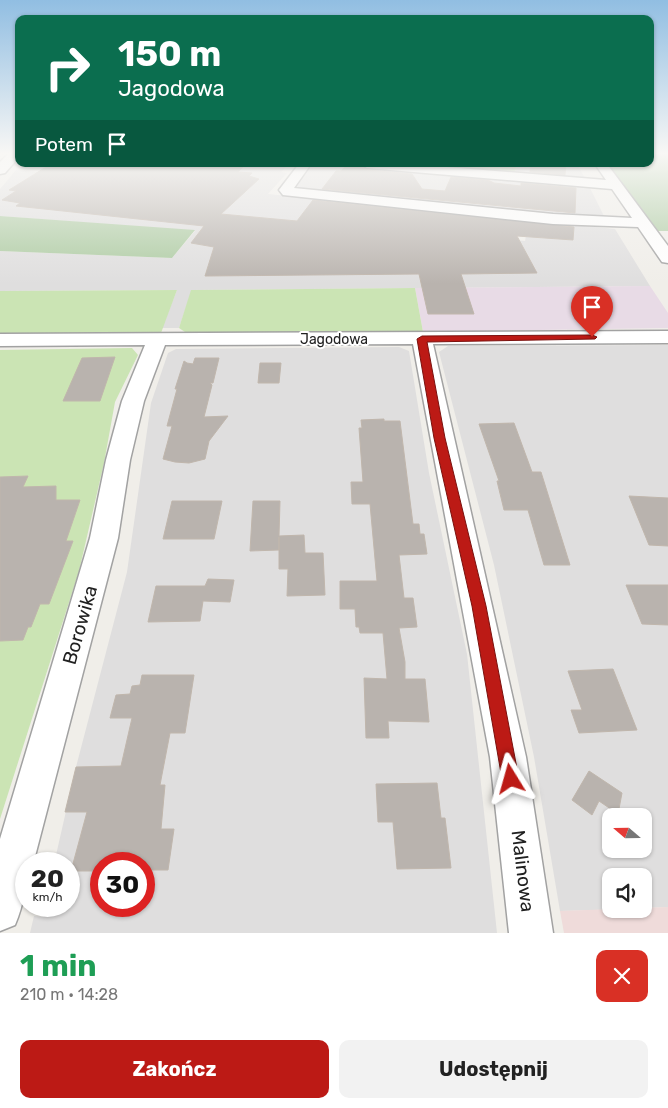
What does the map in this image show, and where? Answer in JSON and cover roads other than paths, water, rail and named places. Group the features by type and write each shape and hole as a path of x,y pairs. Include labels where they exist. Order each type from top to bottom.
{"street":[{"path":"333,197 553,219 643,223"},
{"path":"624,197 668,258"},
{"name":"Jagodowa","path":"0,340 668,337"},
{"name":"Malinowa","path":"422,339 440,438 479,606 508,760 531,933"},
{"name":"Borowika","path":"0,910 104,538 118,460 133,402 157,340"}]}
